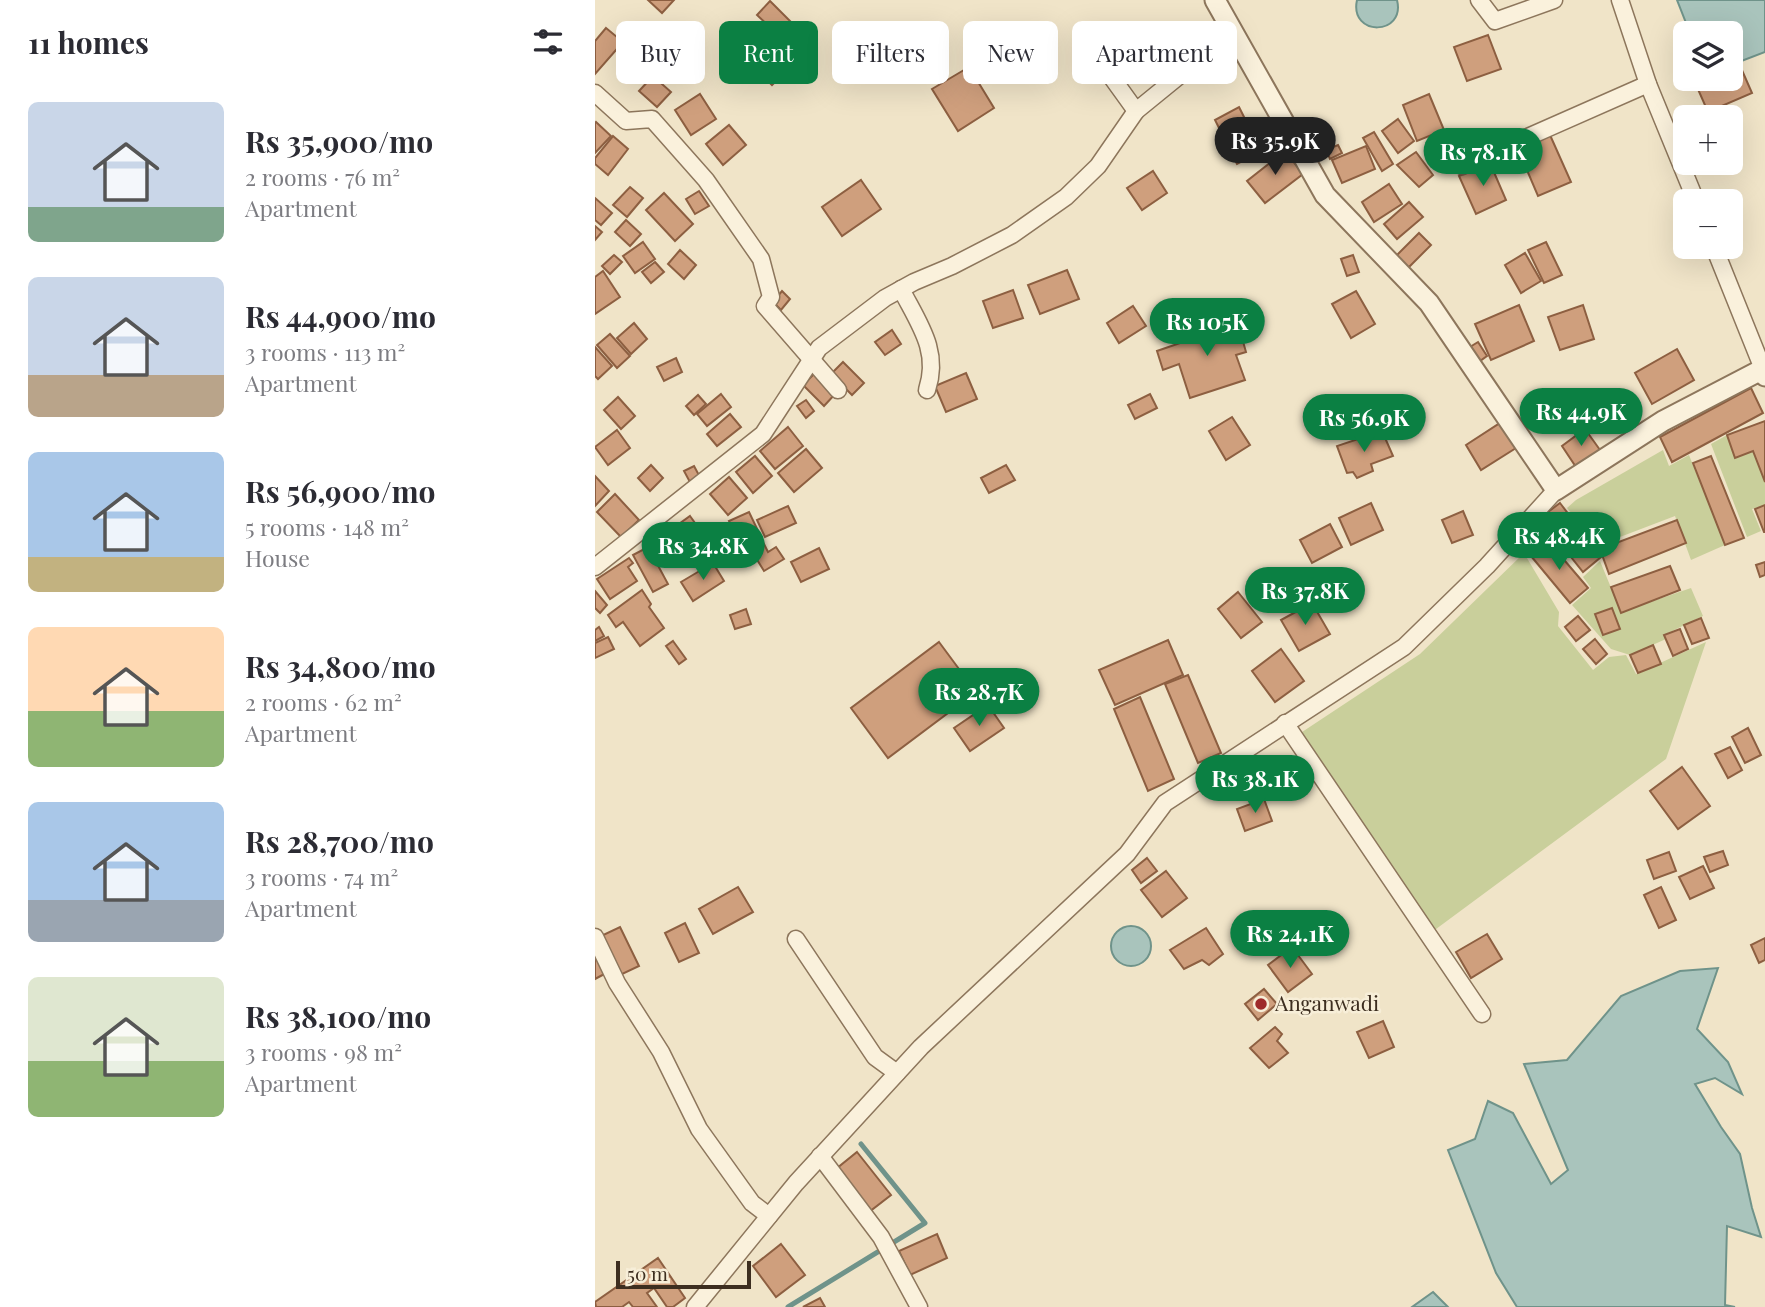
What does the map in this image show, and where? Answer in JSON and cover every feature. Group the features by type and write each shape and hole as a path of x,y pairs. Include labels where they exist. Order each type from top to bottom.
{"street":[{"path":"1215,0 1227,21"},
{"path":"1479,0 1495,22 1554,0"},
{"path":"1620,0 1648,84 1691,189"},
{"path":"1237,39 1325,195 1429,303 1556,491"},
{"path":"1117,84 1136,111"},
{"path":"595,567 764,434 819,348 901,289 1012,235 1066,197 1098,166 1136,111 1169,84"},
{"path":"1462,166 1648,84"},
{"path":"595,93 627,121 652,119 706,180 761,259 771,297 765,306 838,390"},
{"path":"695,1307 820,1156 897,1073 976,994 1127,854 1165,803 1404,647 1487,566 1556,491 1663,421 1764,371 1719,259"},
{"path":"901,289 933,358 927,390"},
{"path":"1285,723 1482,1014"},
{"path":"595,937 617,982 661,1052 699,1129 752,1203 769,1216"},
{"path":"796,939 875,1057 897,1073"},
{"path":"820,1156 878,1233 919,1307"}],"green space":[{"path":"1727,435 1735,458 1753,451 1765,482 1765,505 1752,509 1761,531 1747,537 1711,444"},
{"path":"1663,450 1669,466 1689,455 1725,545 1691,560 1675,516 1599,545 1567,508 1576,500"},
{"path":"1524,553 1559,612 1558,626 1593,670 1609,657 1626,655 1636,674 1706,642 1666,759 1432,932 1293,738 1420,654"},
{"path":"1600,561 1621,612 1691,588 1703,616 1664,635 1666,639 1630,655 1611,649 1572,605 1591,588 1583,577"}],"water":[{"path":"1357,0 1397,0 1398,12 1386,26 1369,26 1361,21 1357,12"},
{"path":"1677,0 1765,0 1765,52 1743,60 1743,21 1685,21"},
{"path":"1131,926 1139,927 1145,932 1150,938 1150,954 1145,960 1139,965 1131,966 1123,965 1117,960 1112,954 1111,946 1112,938 1117,932 1123,927"},
{"path":"1718,968 1697,1029 1728,1062 1742,1094 1715,1078 1695,1084 1740,1154 1761,1237 1727,1226 1725,1305 1735,1307 1517,1307 1496,1273 1448,1150 1475,1139 1488,1101 1513,1113 1551,1184 1568,1170 1524,1064 1567,1060 1621,996 1680,971"},
{"path":"1433,1292 1448,1307 1412,1307"}],"building":[{"path":"648,0 674,0 662,13"},
{"path":"770,1 790,21 763,21 757,15"},
{"path":"606,28 616,36 616,50 595,74 595,41"},
{"path":"1488,35 1501,69 1467,81 1454,47"},
{"path":"963,71 963,84 979,84 994,108 958,131 932,89 940,84 949,84 949,79"},
{"path":"1743,73 1752,93 1724,105 1705,105 1699,91 1743,91"},
{"path":"646,84 662,84 671,92 657,107 639,91"},
{"path":"700,94 716,119 691,135 675,110"},
{"path":"1429,94 1444,130 1417,141 1403,105"},
{"path":"1239,107 1249,127 1259,122 1272,146 1237,164 1215,120"},
{"path":"1398,119 1414,141 1398,153 1382,131"},
{"path":"595,123 611,136 595,153"},
{"path":"729,125 746,145 723,165 706,144"},
{"path":"1374,132 1393,164 1382,171 1363,138"},
{"path":"1550,135 1571,182 1538,196 1518,149"},
{"path":"613,136 628,149 608,175 595,164 595,158"},
{"path":"1338,145 1342,153 1330,159 1326,150"},
{"path":"1366,146 1375,169 1342,183 1332,160"},
{"path":"1285,151 1303,174 1265,203 1247,181"},
{"path":"1416,152 1433,175 1419,187 1397,165"},
{"path":"1490,163 1506,200 1476,214 1459,176"},
{"path":"1153,171 1167,193 1142,210 1127,188"},
{"path":"861,180 881,209 842,236 822,207"},
{"path":"1389,184 1402,204 1374,222 1362,202"},
{"path":"630,187 643,198 627,217 613,205"},
{"path":"699,191 709,206 695,214 686,199"},
{"path":"664,193 693,224 675,241 646,210"},
{"path":"595,198 612,213 601,225 595,220"},
{"path":"1409,202 1423,217 1397,239 1384,224"},
{"path":"626,220 641,234 630,246 615,232"},
{"path":"595,226 602,232 595,240"},
{"path":"1419,233 1431,245 1408,268 1396,256"},
{"path":"643,242 655,259 635,273 623,256"},
{"path":"1546,242 1562,275 1544,283 1528,250"},
{"path":"680,250 696,265 684,279 668,264"},
{"path":"1525,253 1541,281 1521,293 1505,265"},
{"path":"614,255 622,262 610,274 602,266"},
{"path":"1353,255 1359,272 1347,276 1341,259"},
{"path":"655,262 664,272 651,283 642,272"},
{"path":"1067,270 1079,299 1040,314 1028,285"},
{"path":"603,271 620,297 595,314 595,277"},
{"path":"1013,290 1023,318 993,328 983,301"},
{"path":"782,291 790,299 781,310 773,302"},
{"path":"1356,291 1375,324 1351,338 1332,304"},
{"path":"1519,305 1534,341 1491,360 1475,324"},
{"path":"1583,305 1594,339 1560,350 1548,317"},
{"path":"1133,306 1146,326 1119,343 1107,323"},
{"path":"1228,317 1236,340 1242,338 1246,352 1236,355 1245,380 1190,398 1179,364 1163,370 1157,351 1192,339 1189,330"},
{"path":"634,323 647,339 631,354 617,338"},
{"path":"892,330 901,344 885,355 875,342"},
{"path":"610,334 630,356 617,368 597,345"},
{"path":"1478,342 1487,356 1480,361 1470,347"},
{"path":"595,347 612,366 598,379 595,376"},
{"path":"1677,349 1694,380 1652,404 1635,373"},
{"path":"676,358 682,372 664,381 657,367"},
{"path":"843,362 864,383 852,395 831,374"},
{"path":"815,373 836,393 824,406 803,385"},
{"path":"966,373 977,399 946,412 935,386"},
{"path":"1751,388 1763,413 1672,462 1660,437"},
{"path":"721,394 731,407 707,426 697,414"},
{"path":"1150,394 1157,408 1135,419 1128,405"},
{"path":"698,395 706,404 694,415 686,406"},
{"path":"618,397 635,416 621,429 604,410"},
{"path":"806,400 814,411 806,418 797,406"},
{"path":"730,414 741,427 717,446 707,434"},
{"path":"1232,417 1250,445 1226,460 1209,431"},
{"path":"1765,421 1765,482 1753,451 1735,458 1727,435"},
{"path":"1500,423 1516,448 1481,470 1466,445"},
{"path":"788,427 803,446 775,469 760,451"},
{"path":"1585,429 1600,450 1576,467 1562,446"},
{"path":"617,430 630,448 608,465 595,447"},
{"path":"1382,431 1393,456 1371,464 1373,471 1357,478 1353,472 1347,473 1337,446"},
{"path":"806,449 822,468 794,492 778,473"},
{"path":"755,456 772,476 753,493 736,472"},
{"path":"1711,456 1744,538 1725,545 1693,463"},
{"path":"651,465 663,478 650,491 638,478"},
{"path":"1006,465 1015,480 989,493 981,478"},
{"path":"694,466 701,479 691,484 684,471"},
{"path":"595,476 609,491 595,506"},
{"path":"729,477 747,498 728,515 710,494"},
{"path":"615,494 639,520 621,537 597,512"},
{"path":"1371,503 1383,530 1351,545 1339,518"},
{"path":"1560,503 1601,557 1583,572 1540,518"},
{"path":"1765,505 1765,532 1764,532 1755,509"},
{"path":"788,506 796,523 765,537 757,520"},
{"path":"1463,511 1473,535 1452,543 1442,520"},
{"path":"749,512 761,537 742,547 729,521"},
{"path":"690,516 705,537 676,558 661,537"},
{"path":"1677,520 1686,543 1609,574 1600,549"},
{"path":"1330,524 1342,547 1312,563 1300,540"},
{"path":"1548,541 1588,588 1570,603 1531,556"},
{"path":"763,542 768,552 776,547 784,559 764,571 751,550"},
{"path":"648,547 668,584 653,592 633,555"},
{"path":"819,548 829,569 801,582 791,562"},
{"path":"629,558 633,563 628,567 637,581 610,599 597,579"},
{"path":"1765,562 1765,575 1760,577 1756,565"},
{"path":"713,563 724,581 693,601 681,582"},
{"path":"1670,566 1680,590 1621,613 1611,587"},
{"path":"642,590 651,604 649,607 664,628 640,646 623,622 616,627 608,615"},
{"path":"595,591 607,605 600,613 595,608"},
{"path":"1238,592 1262,622 1241,638 1218,609"},
{"path":"1312,603 1330,634 1299,651 1281,620"},
{"path":"1612,608 1620,629 1603,635 1595,614"},
{"path":"746,609 751,624 735,629 730,615"},
{"path":"1578,616 1590,630 1576,641 1565,627"},
{"path":"1701,618 1709,638 1692,644 1684,625"},
{"path":"599,627 604,636 595,641 595,630"},
{"path":"1680,629 1688,649 1673,656 1664,635"},
{"path":"608,637 614,649 595,658 595,643"},
{"path":"1595,639 1607,654 1596,664 1583,649"},
{"path":"1168,640 1183,675 1115,705 1099,670"},
{"path":"673,641 686,659 679,664 666,646"},
{"path":"939,642 976,692 888,758 851,708"},
{"path":"1653,645 1661,664 1638,673 1630,655"},
{"path":"1281,649 1304,681 1275,702 1252,671"},
{"path":"1188,675 1221,753 1198,763 1165,684"},
{"path":"1140,697 1174,779 1148,791 1114,709"},
{"path":"988,705 1004,728 970,751 954,728"},
{"path":"1748,728 1761,755 1745,763 1732,737"},
{"path":"1730,747 1742,770 1728,778 1715,754"},
{"path":"1682,767 1710,806 1678,829 1650,791"},
{"path":"1264,799 1272,821 1245,831 1237,809"},
{"path":"1723,851 1728,865 1710,872 1704,857"},
{"path":"1669,852 1676,871 1654,879 1647,860"},
{"path":"1147,858 1157,871 1141,883 1132,870"},
{"path":"1703,866 1714,888 1690,899 1679,877"},
{"path":"1166,871 1187,898 1162,917 1141,890"},
{"path":"738,887 753,912 713,934 699,909"},
{"path":"1661,887 1676,920 1659,928 1644,895"},
{"path":"685,923 699,953 679,962 665,933"},
{"path":"620,927 639,966 618,976 599,937"},
{"path":"1206,928 1223,954 1209,965 1202,960 1184,969 1170,950"},
{"path":"1487,934 1502,959 1471,978 1456,952"},
{"path":"1765,938 1765,960 1759,963 1751,945"},
{"path":"1292,947 1312,974 1288,992 1268,965"},
{"path":"600,953 610,971 595,979 595,956"},
{"name":"Anganwadi","path":"1264,989 1277,1004 1258,1020 1245,1004"},
{"path":"1383,1021 1394,1047 1369,1058 1357,1032"},
{"path":"1275,1027 1282,1034 1277,1041 1288,1053 1269,1068 1250,1048"},
{"path":"857,1152 891,1195 869,1212 836,1169"},
{"path":"937,1234 947,1258 910,1275 899,1251"},
{"path":"781,1244 805,1275 776,1297 753,1266"},
{"path":"658,1258 685,1298 673,1307 667,1307 654,1288 647,1293 657,1307 633,1307 629,1302 622,1307 596,1307 595,1302"},
{"path":"820,1298 825,1307 803,1307"}],"waterway":[{"path":"788,1307 925,1223 861,1144"}],"place":[{"name":"Anganwadi","path":"1261,1004"}]}
